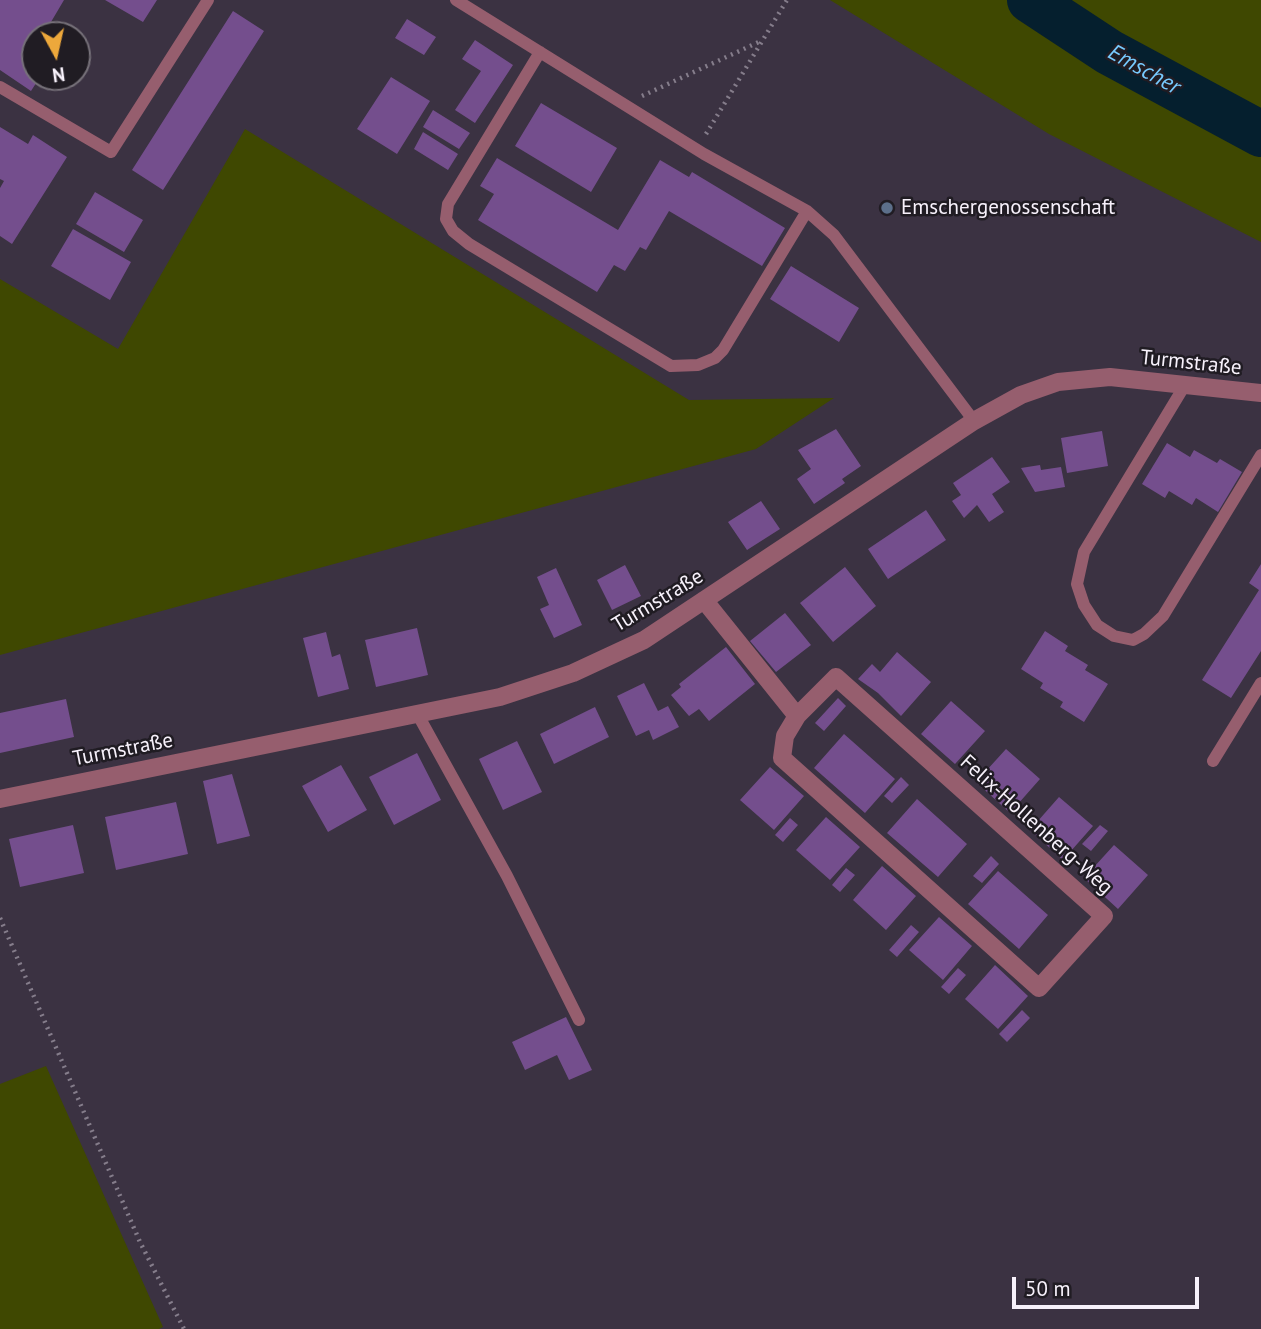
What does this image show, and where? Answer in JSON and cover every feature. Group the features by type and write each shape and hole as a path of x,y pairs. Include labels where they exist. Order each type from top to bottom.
{"street":[{"name":"Turmstraße","path":"0,799 500,697 573,673 644,640 974,421 1021,395 1058,382 1110,377 1261,393"},
{"path":"704,600 797,716"},
{"name":"Felix-Hollenberg-Weg","path":"836,677 1104,916 1039,988 782,758 785,736 797,716 836,677"}],"lane":[{"path":"0,87 111,152 208,0"},
{"path":"456,0 697,149 807,211 834,235 974,421"},
{"path":"540,52 448,204 446,219 453,231 470,244 671,366 698,365 715,358 723,350 807,211"},
{"path":"1185,385 1084,552 1077,584 1084,606 1097,625 1114,636 1133,640 1144,634 1163,616 1261,455"},
{"path":"1213,761 1261,683"},
{"path":"418,715 507,876 579,1020"}],"path":[{"path":"697,149 787,0"},
{"path":"624,104 762,40"},
{"path":"0,918 140,1242 184,1329"}],"green space":[{"path":"830,0 1261,0 1261,242 1049,134"},
{"path":"245,129 689,400 834,398 756,449 0,655 0,279 118,349"},
{"path":"46,1066 163,1327 159,1329 0,1329 0,1084"}],"building":[{"path":"0,0 64,0 52,21 21,21 21,84 0,70"},
{"path":"105,0 157,0 143,22"},
{"path":"233,11 264,31 163,190 132,170"},
{"path":"407,19 436,37 424,55 395,38"},
{"path":"475,40 513,65 475,123 455,110 481,71 462,59"},
{"path":"391,77 430,101 397,154 357,129"},
{"path":"541,103 617,148 591,192 515,146"},
{"path":"433,110 470,133 459,149 423,127"},
{"path":"0,127 28,144 33,135 67,157 12,244 0,236 0,188 4,181 0,179"},
{"path":"423,132 458,154 448,170 414,149"},
{"path":"497,158 618,230 660,160 689,177 692,172 785,228 762,266 669,211 646,250 640,247 625,271 614,265 597,292 478,220 494,194 480,186"},
{"path":"95,192 143,220 124,252 76,224"},
{"path":"73,229 131,262 110,300 51,266"},
{"path":"791,266 859,308 839,342 770,299"},
{"path":"836,429 861,466 842,479 845,483 814,504 797,479 811,469 798,450"},
{"path":"1102,431 1108,466 1067,473 1061,438"},
{"path":"1167,443 1190,457 1194,450 1217,463 1220,459 1242,472 1218,512 1196,498 1192,505 1169,491 1165,498 1142,484"},
{"path":"992,457 1010,482 992,494 1004,512 989,522 977,505 964,518 952,501 961,495 953,483"},
{"path":"1040,465 1041,470 1061,467 1065,487 1035,492 1021,468"},
{"path":"761,501 780,529 747,550 728,522"},
{"path":"926,510 946,540 888,579 868,549"},
{"path":"1261,564 1261,651 1231,698 1202,680 1259,590 1249,583"},
{"path":"625,565 641,596 612,610 597,580"},
{"path":"845,567 876,606 833,642 800,603"},
{"path":"556,568 582,625 554,638 540,609 549,605 537,577"},
{"path":"785,613 811,645 776,672 750,641"},
{"path":"417,628 428,675 376,687 365,640"},
{"path":"1045,631 1068,646 1065,651 1088,665 1085,670 1108,684 1084,722 1060,707 1063,702 1040,688 1043,683 1021,669"},
{"path":"326,632 332,657 340,654 349,689 318,697 303,638"},
{"path":"726,647 755,684 709,721 699,709 689,716 671,695 681,687 679,684"},
{"path":"897,652 931,682 901,716 878,693 858,679 872,664 880,672"},
{"path":"644,683 658,711 668,706 679,727 653,740 649,730 636,736 617,696"},
{"path":"838,698 846,706 824,731 815,723"},
{"path":"66,699 74,737 0,753 0,713"},
{"path":"951,701 985,731 955,764 921,734"},
{"path":"595,707 609,737 554,764 540,734"},
{"path":"844,734 895,779 865,813 814,768"},
{"path":"517,741 542,792 503,810 479,759"},
{"path":"1006,749 1040,779 1010,813 976,782"},
{"path":"417,753 441,800 394,825 369,777"},
{"path":"341,765 367,810 328,832 302,786"},
{"path":"770,767 804,796 774,830 740,800"},
{"path":"232,774 250,836 217,844 203,781"},
{"path":"901,777 909,785 892,803 884,796"},
{"path":"1059,797 1093,826 1063,860 1030,830"},
{"path":"917,799 967,844 938,877 887,833"},
{"path":"176,802 188,854 116,870 105,817"},
{"path":"826,817 860,847 830,880 796,850"},
{"path":"790,818 798,825 783,842 775,835"},
{"path":"73,825 84,873 20,887 9,839"},
{"path":"1100,825 1108,831 1091,851 1082,844"},
{"path":"1114,845 1148,875 1118,909 1084,878"},
{"path":"991,856 999,864 982,883 973,876"},
{"path":"882,866 916,896 886,930 853,900"},
{"path":"846,868 855,875 840,892 832,885"},
{"path":"998,871 1048,915 1019,949 968,904"},
{"path":"939,917 972,946 943,980 909,950"},
{"path":"911,925 919,932 897,957 889,950"},
{"path":"995,965 1028,996 998,1029 965,999"},
{"path":"958,968 966,975 949,994 941,987"},
{"path":"1022,1010 1030,1018 1007,1042 999,1034"},
{"path":"566,1017 592,1070 569,1080 557,1055 525,1070 512,1042"}],"waterway":[{"name":"Emscher","path":"1030,0 1109,52 1261,134"}],"place":[{"name":"Emschergenossenschaft","path":"887,208"}]}
